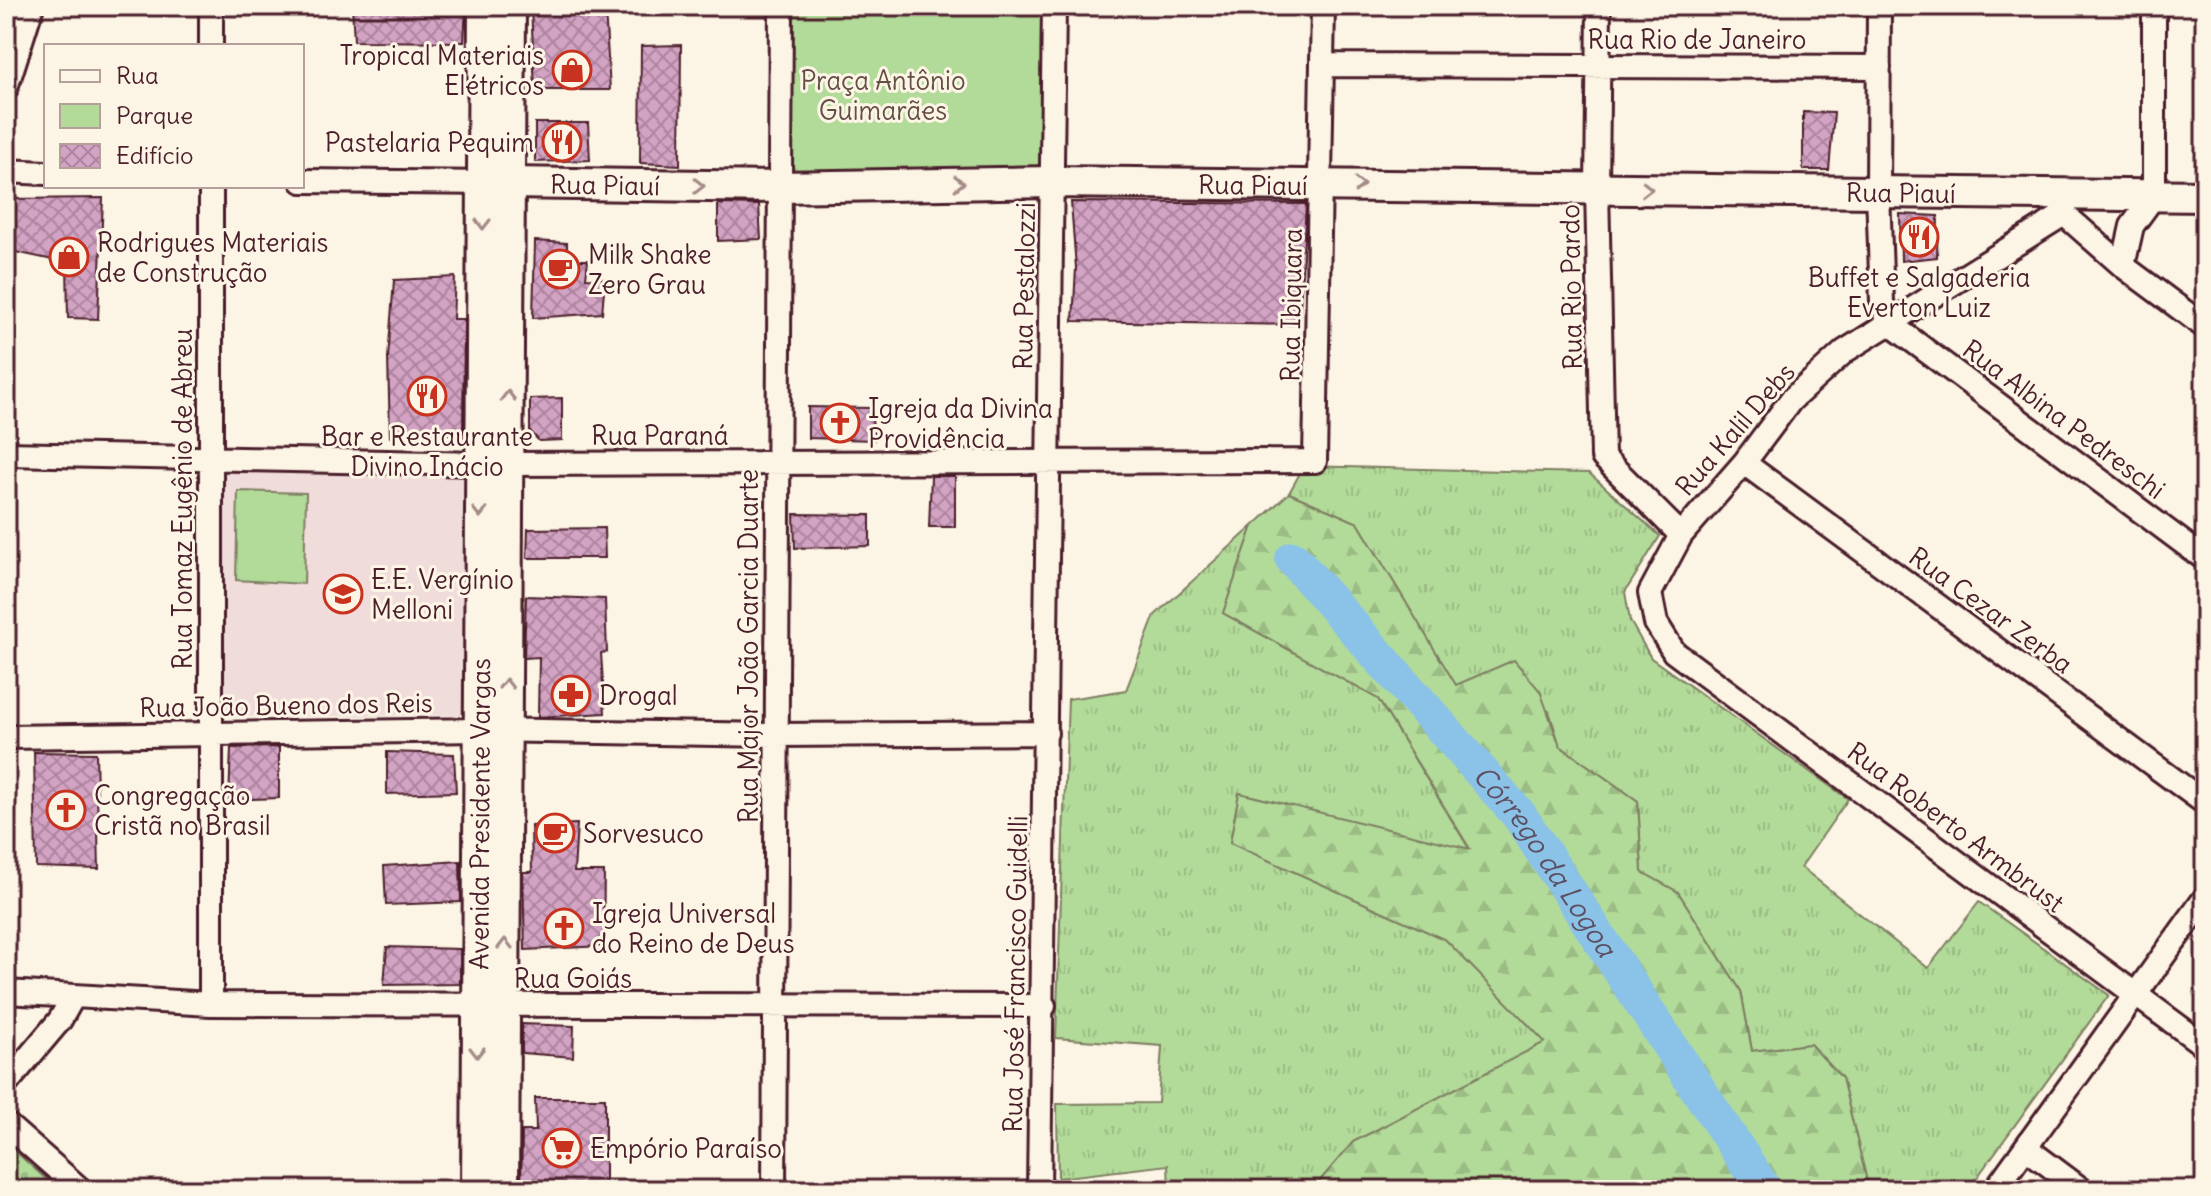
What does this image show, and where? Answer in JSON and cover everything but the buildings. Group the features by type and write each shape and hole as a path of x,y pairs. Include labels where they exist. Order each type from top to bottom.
{"main road":[{"name":"Avenida Presidente Vargas","path":"484,6 496,183"},
{"name":"Avenida Presidente Vargas","path":"503,1190 491,1006 492,730 496,183 510,6"},
{"name":"Rua Piauí","path":"496,183 779,187 1053,182 1878,192 2064,204 2154,196 2205,196"},
{"name":"Avenida Presidente Vargas","path":"477,1190 491,1006"}],"street":[{"path":"6,88 32,6"},
{"path":"211,6 211,44"},
{"name":"Rua Major João Garcia Duarte","path":"774,1190 781,6"},
{"name":"Rua Pestalozzi","path":"1046,758 1054,6"},
{"name":"Rua Ibiquara","path":"1315,461 1323,6"},
{"name":"Rua Rio Pardo","path":"1599,6 1597,189 1603,457 1681,535"},
{"path":"1879,6 1878,192 1882,302 1889,323"},
{"path":"2123,266 2132,226 2154,196 2154,6"},
{"name":"Rua Rio de Janeiro","path":"1323,65 1879,67"},
{"path":"6,171 44,173"},
{"name":"Rua Piauí","path":"304,181 496,183"},
{"name":"Rua Tomaz Eugênio de Abreu","path":"211,188 211,1004"},
{"path":"2064,204 2123,266 2205,327"},
{"name":"Rua Kalil Debs","path":"1674,652 1656,623 1650,593 1681,535 1744,463 1791,400 1845,351 2064,204"},
{"name":"Rua Albina Pedreschi","path":"1889,323 2205,559"},
{"name":"Rua Paraná","path":"6,454 210,461 494,464 1315,461"},
{"name":"Rua Cezar Zerba","path":"1744,463 2205,803"},
{"name":"Rua Roberto Armbrust","path":"1674,652 2205,1046"},
{"name":"Rua João Bueno dos Reis","path":"6,737 492,730 775,735 1046,733"},
{"name":"Rua José Francisco Guidelli","path":"1039,1190 1046,758"},
{"path":"1995,1190 2205,898"},
{"name":"Rua Goiás","path":"6,992 211,1004 1044,1006"},
{"path":"6,1084 60,1020 73,997"},
{"path":"6,1124 81,1190"},
{"path":"2026,1148 2082,1190"}],"shaded area":[{"name":"E.E. Vergínio Melloni","path":"221,470 464,474 466,715 219,717"}],"green space":[{"name":"Praça Antônio Guimarães","path":"781,6 1054,6 1053,182 779,187"},
{"path":"1304,466 1589,473 1660,536 1625,592 1630,621 1651,658 1848,799 1801,867 1928,968 1979,902 2109,995 1968,1190 1869,1190 1842,1078 1810,1044 1752,1051 1741,991 1678,892 1642,872 1638,801 1560,746 1549,711 1456,686 1358,523 1289,493"},
{"path":"238,491 306,493 304,584 236,580"},
{"path":"1289,493 1358,523 1456,685 1514,660 1540,691 1560,746 1638,801 1642,872 1678,892 1741,991 1752,1051 1810,1044 1842,1078 1869,1190 1654,1190 1649,1183 1623,1190 1312,1190 1353,1142 1545,1042 1446,940 1230,843 1239,793 1470,849 1378,699 1223,613 1253,526"},
{"path":"1253,526 1223,613 1378,699 1470,850 1239,793 1230,843 1446,940 1546,1042 1353,1142 1312,1190 1169,1190 1168,1165 1058,1178 1057,1104 1158,1103 1162,1046 1056,1038 1068,699 1126,690 1155,615"},
{"path":"6,1143 58,1190 6,1190"}],"waterway":[{"name":"Córrego da Logoa","path":"1293,559 1519,815 1764,1190"}],"place":[{"name":"Tropical Materiais Elétricos","path":"572,70"},
{"name":"Pastelaria Pequim","path":"562,142"},
{"name":"Buffet e Salgaderia Everton Luiz","path":"1919,237"},
{"name":"Rodrigues Materiais de Construção","path":"69,257"},
{"name":"Milk Shake Zero Grau","path":"560,269"},
{"name":"Bar e Restaurante Divino Inácio","path":"427,396"},
{"name":"Igreja da Divina Providência","path":"840,423"},
{"name":"E.E. Vergínio Melloni","path":"343,594"},
{"name":"Drogal","path":"571,695"},
{"name":"Congregação Cristã no Brasil","path":"66,810"},
{"name":"Sorvesuco","path":"555,833"},
{"name":"Igreja Universal do Reino de Deus","path":"564,928"},
{"name":"Empório Paraíso","path":"562,1148"}]}
